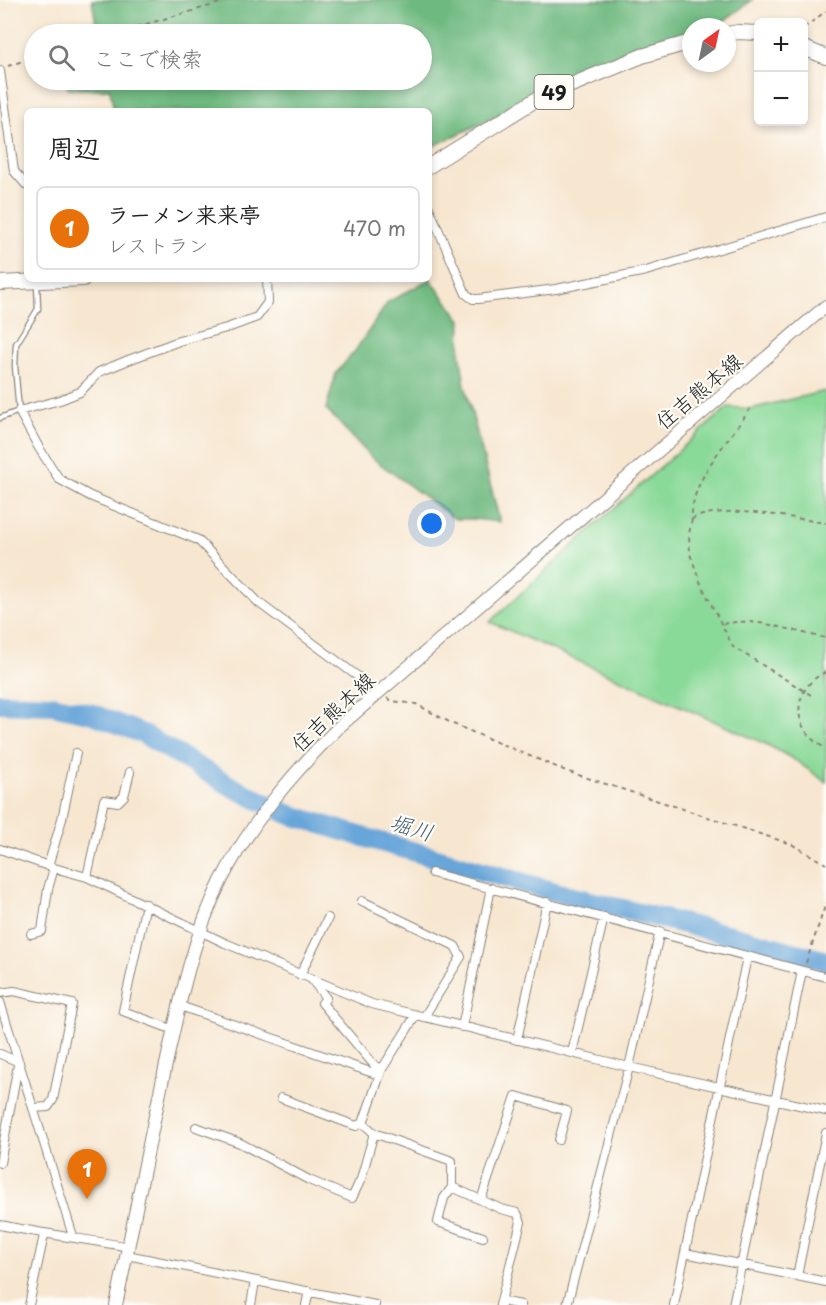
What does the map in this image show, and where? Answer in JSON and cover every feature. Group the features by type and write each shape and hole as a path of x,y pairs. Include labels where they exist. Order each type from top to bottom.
{"main road":[{"path":"736,32 754,33"},
{"name":"49","path":"432,164 537,99 642,56 682,45"},
{"path":"808,50 826,57"},
{"path":"0,283 24,281"},
{"name":"住吉熊本線","path":"116,1305 174,1030 200,931 221,882 257,819 302,764 339,726 826,306"}],"street":[{"path":"0,70 14,171 24,183"},
{"path":"432,215 466,294 473,299 556,289 646,271 826,217"},
{"path":"267,282 268,302 257,317 179,341 99,372 80,392 19,411 59,479 90,496 181,531 198,540 259,603 380,693"},
{"path":"31,934 42,931 51,867 76,753"},
{"path":"87,877 104,800 118,802 124,796 130,772"},
{"path":"0,849 87,877 200,931 372,1004 629,1067 826,1111"},
{"path":"432,873 548,902 747,957 804,969 826,977"},
{"path":"462,1027 491,888"},
{"path":"281,1098 356,1126 363,1123 380,1072 461,957 455,946 362,901"},
{"path":"517,1040 548,902"},
{"path":"146,904 123,1011 174,1030"},
{"path":"572,1053 604,917"},
{"path":"300,975 328,918"},
{"path":"567,1305 629,1067 660,932"},
{"path":"674,1305 747,957"},
{"path":"733,1305 804,969"},
{"path":"312,980 326,998 322,1004 380,1072"},
{"path":"0,993 14,991 72,1004 53,1100 48,1107 33,1108"},
{"path":"0,1002 73,1236"},
{"path":"180,1006 380,1072"},
{"path":"0,1054 19,1062"},
{"path":"0,1163 19,1062"},
{"path":"482,1200 516,1096 567,1112 559,1140"},
{"path":"308,1107 312,1097"},
{"path":"363,1123 374,1133 452,1161 452,1187 444,1198 438,1222 483,1237"},
{"path":"196,1127 240,1143 300,1176 352,1198 361,1179 374,1133"},
{"path":"797,1276 826,1133"},
{"path":"452,1187 517,1213 521,1222 500,1303 521,1305"},
{"path":"0,1225 44,1235 73,1236 255,1281 375,1305"},
{"path":"29,1305 44,1235"},
{"path":"685,1252 826,1282"},
{"path":"251,1305 255,1281"},
{"path":"306,1305 309,1291"}],"lane":[{"path":"0,418 19,411 15,366 16,344 38,309 36,282"}],"path":[{"path":"146,24 231,0"},
{"path":"808,25 826,11"},
{"path":"0,70 24,61"},
{"path":"750,409 701,479 692,506 693,519 689,534 690,554 701,584 733,647 811,695"},
{"path":"693,519 704,513 735,511 826,523"},
{"path":"723,624 738,621 768,625 826,638"},
{"path":"826,672 810,681 800,703 801,723 812,740 826,748"},
{"path":"380,693 392,701 416,704 453,724 566,771 750,829 791,844 826,864"},
{"path":"804,969 826,903"}],"green space":[{"path":"92,0 752,0 728,18 682,18 682,39 618,59 432,147 432,108 113,108 110,90 432,90 432,24 96,24"},
{"path":"425,282 432,282 461,320 460,352 465,386 500,522 455,519 372,458 326,409 336,373 355,351 388,302"},
{"path":"826,391 826,782 795,760 768,745 490,622 728,407 750,409"}],"waterway":[{"name":"堀川","path":"0,703 52,705 93,714 143,734 234,788 288,814 573,897 826,961"}],"place":[{"name":"ラーメン来来亭","path":"87,1199"}]}
